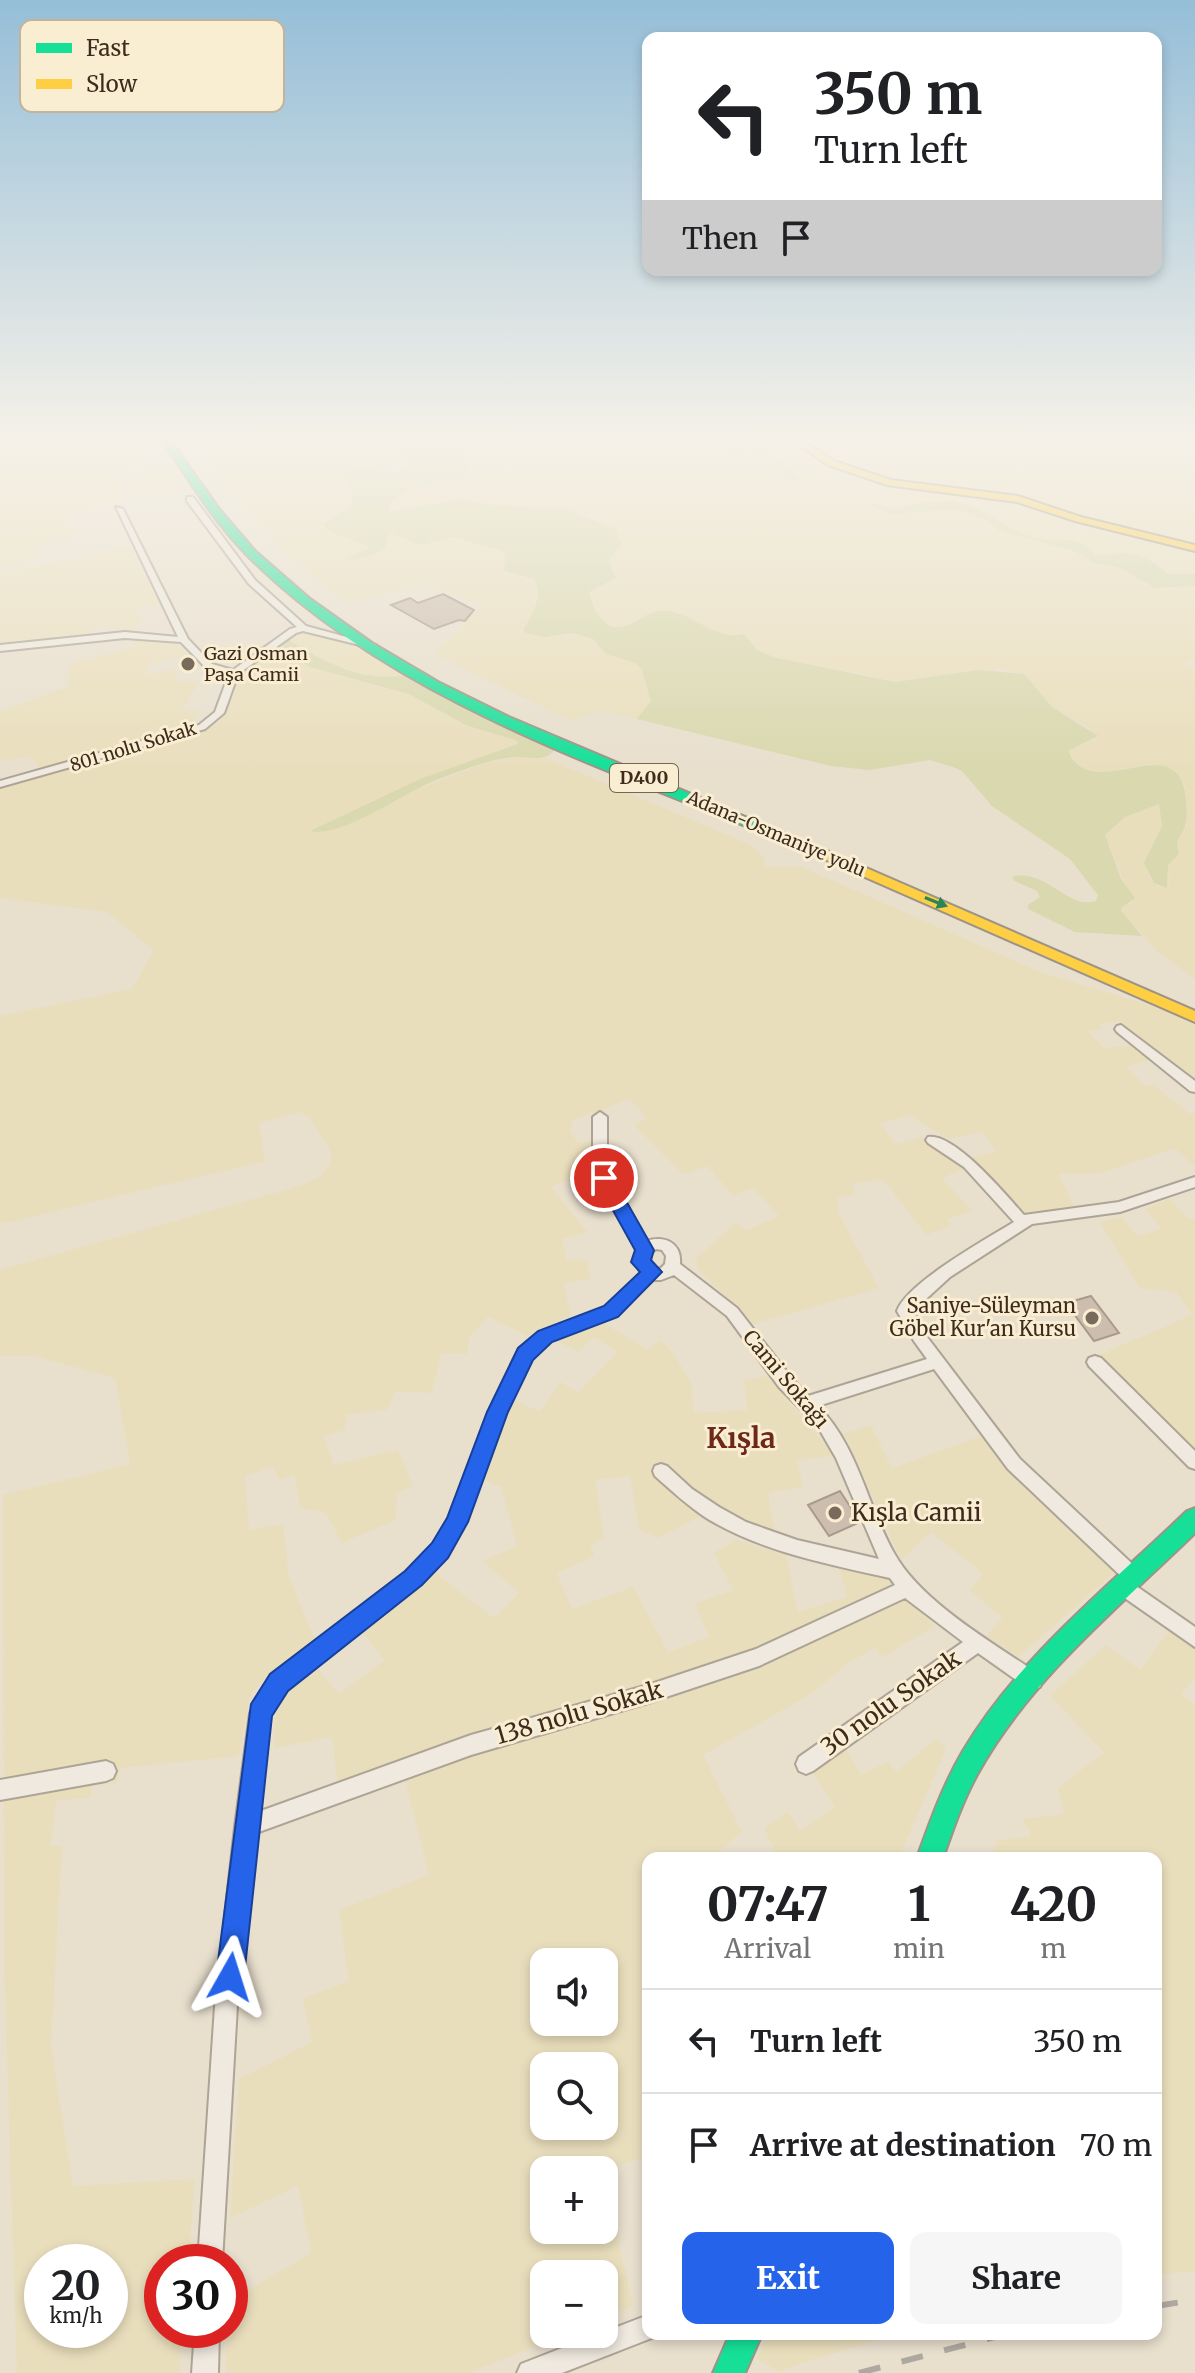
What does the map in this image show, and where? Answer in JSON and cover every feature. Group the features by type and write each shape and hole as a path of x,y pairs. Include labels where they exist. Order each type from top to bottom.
{"main road":[{"name":"Adana-Osmaniye yolu","path":"236,548 243,558 423,676 553,740 1059,953 1195,1017"},
{"name":"Adana-Osmaniye yolu","path":"268,548 319,592 414,655 496,699 1047,931"},
{"path":"1169,985 1195,997"},
{"path":"932,1852 960,1782 978,1750 1033,1681 1195,1518"},
{"path":"729,2373 743,2340"}],"street":[{"path":"138,548 184,640 209,666 234,673 277,640 303,628"},
{"path":"234,548 243,558 258,589 303,628 372,645"},
{"path":"0,648 125,635 184,640"},
{"name":"801 nolu Sokak","path":"0,784 202,727 219,713 234,673"},
{"path":"1121,1029 1195,1088"},
{"path":"600,1117 600,1168 644,1250 641,1262 652,1272 664,1273 674,1267 676,1259 671,1250 661,1246 644,1250"},
{"path":"933,1140 969,1164 1023,1223"},
{"path":"1195,1182 1120,1207 1042,1215 1023,1223 945,1273 907,1305 908,1320 1014,1464 1130,1583 1195,1638"},
{"name":"Cami Sokağı","path":"674,1267 732,1312 838,1445 892,1570 907,1588 977,1643 1033,1681"},
{"path":"211,2244 226,2006 255,1732 267,1698 291,1672 405,1585 440,1550 457,1522 498,1412 526,1354 545,1336 611,1311 652,1272"},
{"path":"806,1403 938,1362"},
{"path":"1095,1362 1195,1462"},
{"path":"661,1471 691,1501 736,1528 808,1552 892,1570"},
{"name":"138 nolu Sokak","path":"245,1827 471,1745 648,1694 759,1657 907,1588"},
{"name":"30 nolu Sokak","path":"806,1764 977,1643"},
{"path":"0,1790 106,1771"},
{"path":"530,2373 642,2329"},
{"path":"205,2373 206,2348"}],"shaded area":[{"path":"0,548 38,548 43,556 0,568"},
{"path":"130,548 160,604 135,609 142,622 136,624 138,632 114,634 111,625 91,628 92,636 0,646 0,574"},
{"path":"283,548 371,548 359,559 383,548 499,550 505,553 502,563 509,574 534,579 538,585 532,617 545,637 582,635 636,663 644,673 651,702 637,719 602,711 570,720 435,654 482,605 419,584 381,596 348,601 326,588"},
{"path":"1063,548 1094,563 1120,568 1147,585 1167,589 1195,586 1195,658 1183,664 1195,669 1195,979 1157,951 1121,911 1132,902 1105,835 1125,817 1159,804 1162,826 1153,844 1149,877 1158,887 1169,885 1168,865 1180,850 1177,841 1187,825 1185,785 1170,769 1150,764 1103,773 1083,768 1068,752 1095,739 1088,727 1052,707 1024,674 1008,670 979,670 895,682 796,663 757,650 735,637 637,617 623,627 607,624 601,620 589,592 614,580 608,561 618,549"},
{"path":"1087,548 1187,548 1195,550 1195,574 1174,576 1164,571 1159,562 1120,552 1095,556"},
{"path":"306,631 360,647 405,675 381,677 335,666 286,638"},
{"path":"145,638 173,642 190,656 147,664 150,674 173,669 179,675 177,681 199,681 182,710 200,711 187,728 41,772 32,756 0,761 0,712 68,687 68,666 72,663 135,646 133,640"},
{"path":"274,646 310,667 422,698 468,726 516,740 518,744 420,779 311,830 483,764 517,757 545,758 751,845 763,856 765,867 802,867 1040,972 1149,1005 1195,1024 1195,1077 1192,1078 1120,1021 1100,1024 1102,1028 1088,1032 1104,1048 1135,1045 1149,1060 1127,1067 1145,1086 1154,1085 1190,1114 1195,1112 1195,1167 1175,1148 1102,1173 1058,1174 1075,1208 1020,1213 969,1158 996,1151 982,1132 947,1139 910,1115 880,1123 896,1144 922,1137 964,1169 942,1178 972,1211 947,1219 951,1226 926,1235 883,1179 852,1184 855,1194 837,1198 839,1214 879,1288 750,1325 740,1310 701,1273 695,1260 736,1222 746,1231 779,1216 753,1188 733,1195 707,1166 683,1174 634,1125 647,1118 630,1099 573,1120 570,1131 578,1143 592,1141 590,1168 551,1187 587,1232 562,1239 567,1261 587,1260 590,1279 564,1283 571,1317 528,1336 488,1317 469,1337 467,1354 441,1353 432,1393 395,1391 388,1409 347,1415 344,1430 324,1436 333,1465 398,1450 413,1486 397,1493 396,1520 342,1543 326,1513 301,1508 294,1475 280,1480 273,1467 245,1476 249,1530 283,1524 289,1578 315,1639 263,1680 250,1696 239,1756 120,1768 117,1783 92,1786 90,1798 57,1800 50,1846 62,1846 51,2047 73,2186 195,2179 190,2244 144,2244 144,2348 181,2348 179,2373 17,2373 4,1963 3,1495 130,1464 115,1378 34,1356 0,1356 0,1270 303,1185 321,1176 330,1165 332,1154 310,1118 300,1112 259,1123 265,1161 0,1224 0,1016 131,989 154,951 107,912 0,898 0,788 180,739 220,720 245,669"},
{"path":"1170,1199 1189,1219 1195,1218 1195,1451 1099,1355 1192,1315 1176,1292 1140,1288 1100,1222 1121,1217 1138,1236 1162,1229 1145,1209"},
{"path":"605,1324 648,1350 660,1340 674,1354 691,1383 694,1413 748,1410 744,1381 767,1376 834,1455 797,1461 803,1487 768,1493 775,1532 723,1511 703,1515 658,1538 639,1529 630,1476 595,1480 604,1537 590,1546 595,1556 557,1573 572,1609 633,1587 668,1652 709,1637 695,1604 733,1590 714,1553 736,1540 786,1555 798,1612 847,1597 839,1566 884,1573 935,1626 882,1657 875,1648 851,1661 808,1696 703,1755 742,1832 718,1852 642,1852 642,2158 618,2166 618,2156 530,2156 530,2244 618,2244 618,2240 633,2306 618,2312 618,2260 530,2260 531,2348 469,2373 226,2373 226,2348 248,2348 248,2290 311,2253 298,2186 230,2218 239,2079 312,2042 303,1999 349,1981 339,1910 429,1875 404,1776 340,1801 332,1737 274,1748 276,1708 282,1694 316,1666 339,1694 385,1660 360,1630 434,1571 493,1618 519,1593 483,1561 517,1546 501,1487 484,1480 511,1399 540,1411 561,1382 578,1393 617,1352 594,1337 577,1352 554,1338"},
{"path":"871,1426 892,1468 982,1436 1011,1472 1115,1572 1018,1657 987,1636 1002,1617 970,1590 983,1574 931,1532 901,1560 844,1433"},
{"path":"1169,1631 1195,1649 1195,1678 1181,1694 1195,1705 1195,2271 1162,2274 1162,1852 993,1852 997,1841 1031,1836 1023,1819 1064,1814 1058,1788 1104,1752 1050,1696 1106,1645 1140,1670"},
{"path":"936,1739 946,1749 902,1852 775,1852 764,1828 788,1812 800,1831 835,1807 810,1769 845,1748 861,1775 888,1761 896,1772"},
{"path":"765,2340 877,2340 778,2371 757,2359"}],"green space":[{"path":"369,548 385,548 363,558 349,558"},
{"path":"491,548 618,548 608,561 616,578 589,592 601,618 614,627 625,626 655,612 672,612 723,634 744,634 757,650 777,658 895,682 979,670 1024,674 1052,707 1098,736 1068,751 1080,766 1096,772 1152,765 1168,767 1180,778 1186,800 1186,822 1177,841 1179,854 1168,865 1167,888 1154,883 1144,863 1162,826 1159,804 1125,817 1105,835 1121,879 1135,898 1121,911 1142,936 1075,932 1028,909 1028,905 1040,897 1037,891 1013,880 1014,876 1037,879 1076,900 1096,901 1098,895 1070,859 992,806 962,771 953,767 930,760 870,770 831,766 637,719 651,701 642,670 636,663 606,654 593,639 573,633 545,637 526,633 523,630 536,605 537,585 534,579 504,571 505,553"},
{"path":"1063,548 1087,548 1095,556 1134,554 1168,574 1195,574 1195,586 1155,588 1120,568 1094,563"},
{"path":"286,638 328,662 358,673 389,677 405,675 555,750 541,758 504,758 475,766 436,780 339,828 310,831 420,779 518,744 516,740 468,726 409,694 310,667 274,646"}],"building":[{"path":"443,594 474,610 465,621 459,620 434,629 391,605 410,598 418,603"},
{"name":"Saniye-Süleyman Göbel Kur'an Kursu","path":"1091,1296 1119,1333 1094,1341 1066,1303"},
{"name":"Kışla Camii","path":"840,1491 860,1522 829,1536 808,1505"}],"railway":[{"path":"1162,2305 1195,2300"},
{"path":"859,2373 983,2340"}],"traffic: fast":[{"path":"246,548 306,602 368,645 434,684 504,720 577,752 788,838"},
{"path":"932,1852 963,1776 1000,1718 1080,1629 1195,1518"},
{"path":"729,2373 743,2340"}],"traffic: slow":[{"path":"788,838 1195,1017"}],"place":[{"name":"Gazi Osman Paşa Camii","path":"188,664"},
{"name":"Saniye-Süleyman Göbel Kur'an Kursu","path":"1092,1318"},
{"name":"Kışla Camii","path":"835,1513"}],"district":[{"name":"Kışla","path":"741,1438"}],"route":[{"path":"230,1977 255,1732 267,1698 303,1662 414,1578 440,1550 457,1522 475,1480 498,1412 519,1365 534,1345 545,1336 611,1311 633,1294 652,1272 643,1267 640,1258 644,1250 604,1178"}]}
